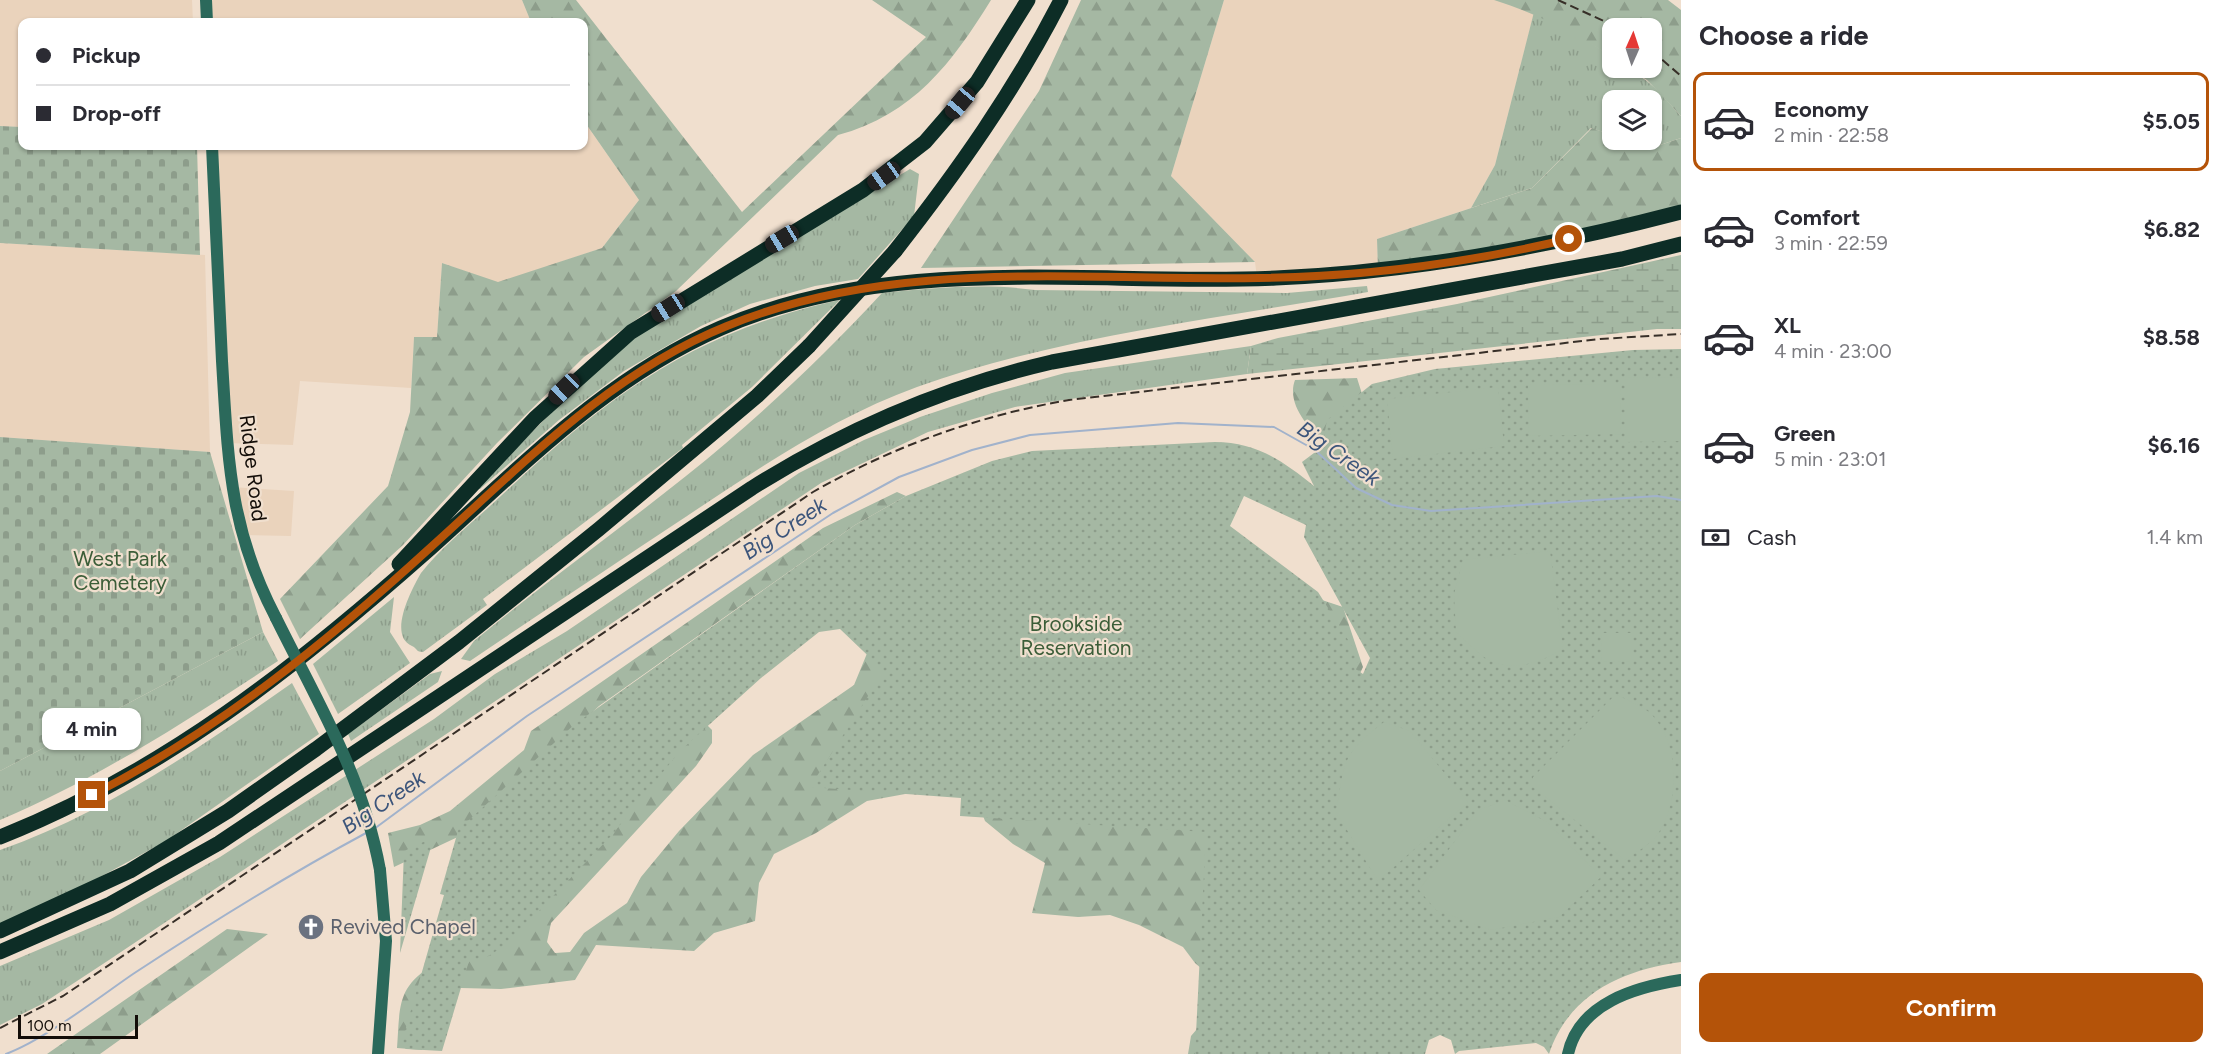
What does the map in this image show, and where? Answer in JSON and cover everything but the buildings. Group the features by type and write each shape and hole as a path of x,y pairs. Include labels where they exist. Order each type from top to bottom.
{"highway":[{"path":"319,645 387,578 535,418 592,364 631,332 672,305 863,190 925,142 977,81 1028,0"},
{"path":"0,931 130,871 228,811 308,755 459,642 599,529 757,396 809,346 895,251 962,163 998,109 1061,0"},
{"path":"0,837 77,802 166,754 248,699 319,645 543,445 613,390 697,339 781,306 847,291 943,279 1272,278 1416,267 1532,248 1681,212"},
{"path":"1512,278 1681,236"},
{"path":"0,952 110,904 219,843 752,488 805,456 876,420 944,392 1043,364 1629,257 1681,244"}],"main road":[{"path":"206,0 207,18"},
{"name":"Ridge Road","path":"213,150 218,290 231,487 250,561 352,769 365,804 380,870 386,940 378,1054"},
{"path":"1568,1054 1574,1035 1584,1022 1615,997 1640,988 1681,980"}],"shaded area":[{"path":"0,0 192,0 193,18 18,18 18,127 0,126"},
{"path":"206,0 522,0 529,18 207,18"},
{"path":"1224,0 1550,0 1534,13 1495,165 1471,208 1377,239 1378,271 1257,278 1255,262 1171,176"},
{"path":"588,127 639,200 602,248 498,283 442,263 437,338 414,337 411,388 300,381 293,445 227,443 212,150 588,150"},
{"path":"0,243 205,255 210,452 0,437"},
{"path":"231,487 294,491 291,536 242,535"}],"green space":[{"path":"522,0 576,0 742,212 926,37 872,0 991,0 961,45 928,84 888,114 865,126 838,135 676,291 584,357 497,443 403,545 300,639 280,599 388,486 410,412 414,337 437,337 442,263 498,282 602,248 639,200 588,127 588,18 529,18"},
{"path":"1081,0 1224,0 1171,176 1255,262 921,268 1039,91"},
{"path":"1494,0 1668,0 1681,10 1681,116 1662,96 1662,90 1656,90 1644,78 1662,78 1662,18 1602,18 1602,51 1555,24"},
{"path":"1534,12 1576,33 1602,50 1602,78 1642,78 1657,90 1602,90 1602,132 1591,128 1532,188 1471,208 1495,165"},
{"path":"1662,95 1681,116 1681,138 1662,144"},
{"path":"0,126 18,127 18,150 197,150 200,255 0,243"},
{"path":"1592,128 1602,132 1602,150 1662,150 1662,144 1681,138 1681,211 1378,271 1377,239 1532,188"},
{"path":"910,169 919,174 914,216 858,279 815,286 750,304 701,326 624,371 559,420 480,489 477,487 593,371 653,323"},
{"path":"1681,255 1681,329 1657,329 1247,374 1251,346 1278,338 1457,304"},
{"path":"1367,286 1368,292 1141,330 1027,354 971,369 886,399 797,445 470,661 461,659 474,641 660,497 738,433 812,365 882,293 978,287 1035,290 1287,293"},
{"path":"840,300 752,387 682,445 683,448 483,599 487,605 423,652 405,641 401,624 403,613 421,573 461,532 542,458 581,426 618,397 697,349 788,313"},
{"path":"1251,346 1247,374 1015,407 928,432 821,483 109,960 42,1004 0,1025 0,966 109,920 220,857 434,719 495,674 567,631 799,473 864,440 920,417 992,393 1065,373"},
{"name":"Brookside Reservation","path":"1681,349 1681,962 1638,971 1600,989 1570,1015 1558,1033 1549,1054 1544,1047 1536,1043 1459,1051 1455,1054 1451,1040 1440,1035 1429,1040 1425,1054 1195,1054 1206,832 960,816 961,798 810,787 884,671 840,629 819,632 761,678 680,751 611,836 507,944 487,957 469,961 442,1051 406,1049 401,1045 444,895 440,894 460,824 469,820 575,724 855,525 906,496 992,461 1032,451 1215,442 1256,449 1280,461 1314,486 1302,462 1322,447 1327,420 1372,384 1435,369 1633,350","holes":["1244,496 1306,525 1304,537 1370,658 1363,674 1354,668 1360,659 1318,592 1230,526"]},
{"path":"1681,377 1681,441 1627,442 1627,378"},
{"path":"1357,378 1369,416 1325,445 1296,407 1293,389 1295,380"},
{"path":"1620,384 1621,434 1529,436 1528,385"},
{"path":"1498,387 1504,446 1393,459 1387,399"},
{"name":"West Park Cemetery","path":"0,437 210,452 263,632 0,771"},
{"path":"897,492 906,496 855,525 599,706 462,835 394,867 388,833 420,825 450,811 524,750 531,731 823,528"},
{"path":"1233,533 1322,600 1343,607 1363,667 1342,712 1288,1054 1188,1054 1191,1036 1215,1008 1215,980 1195,963 1183,947 1139,925 1110,915 1078,917 1032,913 1045,863 1013,844 985,821 977,800 927,790 867,801 816,833 774,854 759,883 755,921 714,933 694,951 596,945 575,980 501,989 461,988 440,992 422,1050 397,1048 402,1000 413,981 434,965 704,722 712,730 712,743 696,766 551,923 547,942 555,953 570,952 584,933 627,903 641,877 679,831 753,755 854,685 875,634"},
{"path":"1550,551 1563,649 1544,659 1524,665 1504,665 1484,657 1456,632 1454,594 1463,560"},
{"path":"394,597 390,632 410,663 338,714 313,664"},
{"path":"263,632 278,661 108,767 37,804 0,820 0,771"},
{"path":"1601,633 1631,633 1631,661 1602,662"},
{"path":"442,671 438,682 351,741 348,734 430,674"},
{"path":"292,683 319,734 166,841 80,888 0,924 0,850 78,817 152,777"},
{"path":"1616,694 1645,709 1660,725 1672,756 1674,774 1670,809 1664,824 1652,841 1625,860 1533,787 1533,777"},
{"path":"1384,722 1410,731 1468,802 1378,881 1336,812 1347,760 1360,743"},
{"path":"1505,800 1547,822 1601,877 1559,917 1491,930 1436,910 1419,890 1477,811"},
{"path":"434,837 400,953 404,851"},
{"path":"227,929 268,934 100,1054 47,1054"}],"waterway":[{"name":"Big Creek","path":"374,829 527,716 833,513 899,477 972,450 1030,435 1178,423 1274,427 1315,450 1356,488 1392,505 1431,511 1657,496 1681,500"},
{"name":"Big Creek","path":"6,1054 54,1029 190,937 366,833"}],"railway":[{"path":"1558,0 1602,20"},
{"path":"1662,60 1681,76"},
{"path":"0,1028 63,996 813,492 843,475 905,447 969,424 1069,400 1600,339 1681,334"}],"place":[{"name":"Revived Chapel","path":"311,927"}],"route":[{"path":"92,795 125,778 211,725 286,671 428,550 543,445 623,382 669,353 751,316 809,299 917,281 992,278 1310,276 1454,262 1569,239"}]}
